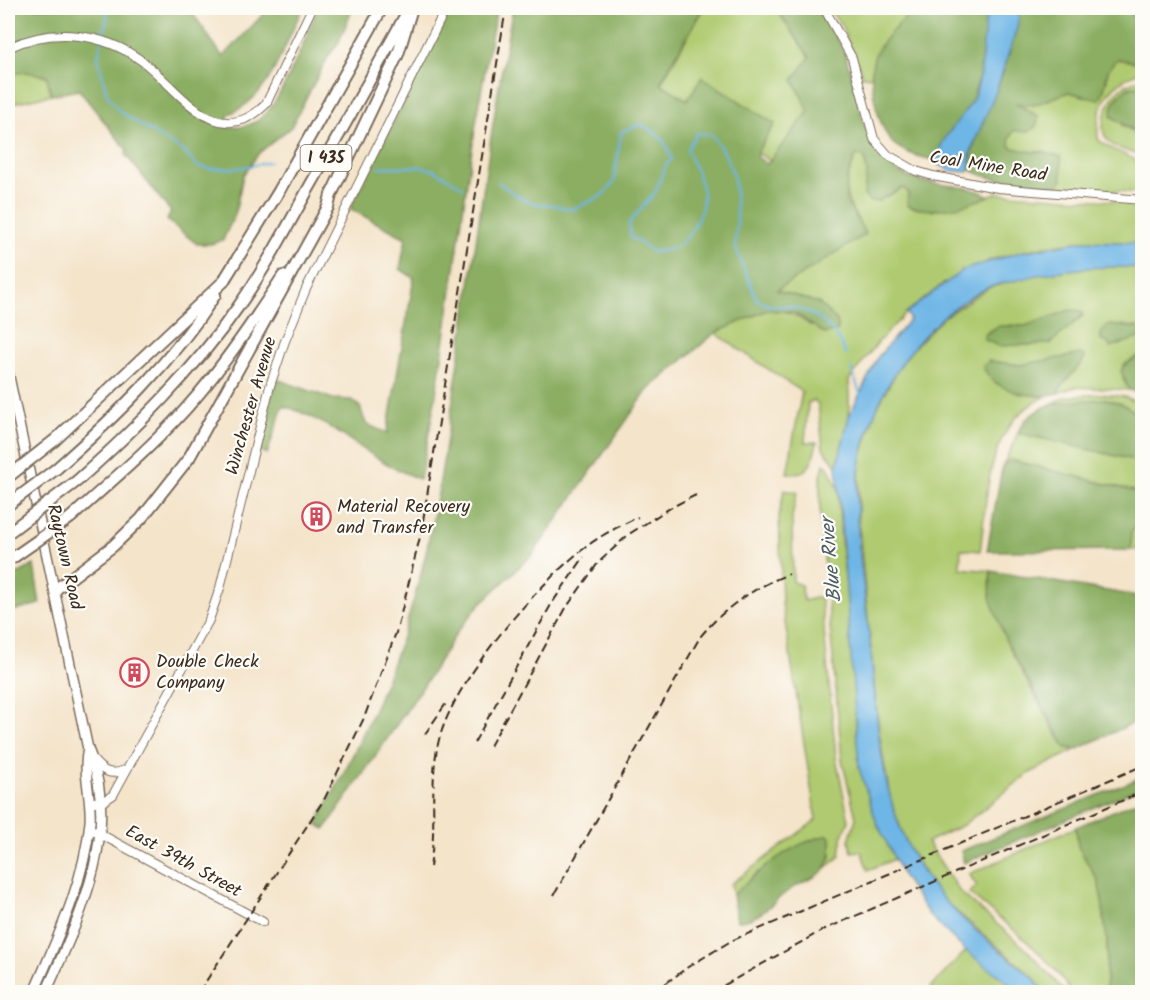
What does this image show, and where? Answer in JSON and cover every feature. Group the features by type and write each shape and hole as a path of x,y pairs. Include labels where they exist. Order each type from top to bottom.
{"highway":[{"name":"I 435","path":"8,504 56,469 107,424 154,375 197,324 279,191 382,8"},
{"name":"I 435","path":"8,533 77,481 129,434 204,352 238,307 275,248 411,8"},
{"path":"55,590 113,546 141,519 189,458 328,207 331,195 398,54 411,8"},
{"path":"9,560 70,518 151,446 196,398 242,339 284,275 322,204 331,195"},
{"path":"8,477 55,440 223,282"}],"main road":[{"name":"Raytown Road","path":"8,372 88,749 93,760 99,834 86,898 46,993"},
{"name":"Raytown Road","path":"34,993 73,900 95,802 85,759 88,749"},
{"path":"47,962 57,968"}],"street":[{"path":"8,48 41,35 79,36 117,47 141,60 197,110 216,120 232,123 255,115 266,104 312,8"},
{"name":"Winchester Avenue","path":"95,802 113,795 209,620 220,588 270,386 306,289 446,8"},
{"name":"Coal Mine Road","path":"824,8 852,58 874,139 888,155 916,171 998,188 1143,200"},
{"path":"93,760 101,770 108,773 116,774 125,770"},
{"name":"East 39th Street","path":"89,828 263,922"}],"green space":[{"path":"8,8 189,8 223,57 269,8 303,8 275,69 266,83 256,96 229,114 225,127 234,127 245,126 257,121 275,101 292,69 318,8 353,8 339,42 328,57 291,127 259,153 243,175 235,214 223,240 211,244 197,244 167,220 171,212 126,155 127,150 79,90 51,95 47,76 25,72 12,74 9,66 14,37 8,40"},
{"path":"451,8 497,8 476,125 441,361 420,479 385,463 319,421 283,406 267,454 257,450 276,379 333,399 352,400 360,407 366,424 387,433 414,278 400,269 406,238 350,209"},
{"path":"513,8 703,8 660,83 687,100 702,77 775,124 759,149 757,157 767,164 809,111 793,80 810,57 775,8 816,8 839,42 851,72 870,138 878,152 889,164 915,179 969,188 989,196 959,206 937,210 907,205 908,192 903,188 878,201 869,201 864,195 867,173 864,157 856,155 847,178 846,201 866,234 777,290 818,303 837,320 838,331 825,334 793,312 767,310 715,333 647,391 533,554 479,605 457,632 424,685 325,829 316,824 354,752 388,676 414,599 427,546 447,439 495,108"},
{"path":"704,8 783,8 830,86 772,162 657,90"},
{"path":"828,8 916,8 875,55 871,77 863,76 841,25"},
{"path":"916,8 988,8 979,78 973,99 934,160 904,151 889,138 883,128 873,87 873,62 876,53 889,35"},
{"path":"1020,8 1126,8 1135,19 1143,41 1144,49 1140,63 1118,59 1109,69 1103,94 1099,100 1069,92 1034,105 1015,103 1038,116 1038,121 1032,130 1024,132 1015,130 1009,138 1011,147 1061,157 1062,181 1056,186 1001,180 970,170 976,139 1008,59"},
{"path":"1126,8 1142,8 1142,34"},
{"path":"11,56 9,66 47,76 51,95 8,104 8,57"},
{"path":"1118,59 1140,63 1142,59 1142,71 1121,81 1107,96 1099,116 1098,139 1108,147 1142,165 1142,193 1056,186 1062,181 1045,151 1025,153 1011,147 1009,138 1015,130 1038,116 1012,101 1034,105 1069,92 1099,100 1107,80 1107,70"},
{"path":"1142,78 1142,88 1134,86 1126,88 1122,125 1142,136 1142,157 1112,145 1105,136 1103,121 1116,93 1126,85"},
{"path":"1134,86 1142,88 1142,136 1111,116 1118,97 1125,90"},
{"path":"856,155 864,157 867,173 864,195 878,201 903,188 932,211 979,200 995,193 1142,203 1142,243 1083,241 1041,247 990,260 943,284 906,313 879,341 849,380 849,416 837,466 823,448 818,404 814,400 808,403 805,442 817,442 814,456 806,470 787,473 802,392 715,333 753,315 774,310 785,311 797,316 811,326 818,303 776,291 859,221 849,203 846,189"},
{"path":"1108,266 1142,268 1142,328 1122,325 1120,345 1135,337 1142,337 1142,354 1124,365 1123,379 1129,390 1075,387 1058,393 1061,385 1079,365 1065,359 1020,365 989,361 1017,393 1045,397 1025,409 1011,424 1000,442 988,485 980,551 961,549 960,568 991,571 990,588 995,609 1014,656 1058,737 1066,748 1077,749 1028,774 963,825 927,842 960,892 1028,951 1065,992 1043,992 1034,978 940,897 909,849 891,803 879,732 858,516 860,462 876,409 906,355 944,317 988,288 1045,272","holes":["1077,310 1083,315 1060,334 1038,344 1014,345 984,339 989,331 1011,325 1025,326"]},
{"path":"1070,310 1081,311 1083,315 1050,344 998,346 984,339 984,335 998,326 1025,326"},
{"path":"1110,325 1142,328 1142,337 1110,347 1108,343 1101,341 1101,333"},
{"path":"1081,354 1085,357 1058,393 1049,395 1027,394 1005,388 988,375 983,366 989,361 1020,365"},
{"path":"1142,354 1142,393 1129,390 1121,371 1124,365"},
{"path":"1100,394 1122,396 1142,404 1142,437 1137,414 1037,411 1065,397"},
{"path":"1107,399 1129,408 1140,420 1142,460 1138,461 1018,433 1024,422 1044,408 1069,401"},
{"path":"1018,433 1138,461 1142,460 1142,493 1011,460 1004,463"},
{"path":"1011,460 1142,493 1142,521 1131,532 1131,550 987,551 1001,474 1004,463"},
{"path":"824,464 828,467 838,487 841,545 876,821 895,859 868,870 861,851 852,852 849,840 856,818 842,760 820,512 820,480"},
{"path":"784,490 797,492 792,517 793,582 801,585 804,601 818,597 821,599 836,758 849,821 842,838 840,856 825,869 831,857 831,839 757,873 733,895 731,884 816,820 782,603 779,516"},
{"path":"1142,521 1142,549 1131,550 1131,532"},
{"path":"34,565 40,604 8,612 8,579"},
{"path":"991,571 1142,597 1142,719 1077,749 1066,748 1006,641 990,598"},
{"path":"1142,777 1142,787 964,863 961,851"},
{"path":"1142,799 1142,992 1106,992 1107,942 1102,900 1098,881 1078,846 1076,827"},
{"path":"1076,827 1078,846 1098,881 1102,900 1107,942 1106,992 1071,992 1061,977 1037,951 969,893 977,886 969,874"},
{"path":"828,835 831,841 830,858 827,866 817,876 788,891 759,915 737,921 733,895 788,851"},
{"path":"966,951 1020,992 935,992 930,988"}],"water":[{"path":"988,8 1020,8 1017,28 997,89 971,151 968,172 951,171 937,164 938,155 940,147 968,107 977,88"},
{"name":"Blue River","path":"1083,241 1142,243 1142,268 1110,267 1046,273 990,287 963,302 922,338 904,360 890,383 877,408 868,434 858,481 858,527 877,721 891,799 909,848 933,887 964,920 1034,978 1043,992 1020,992 966,951 930,916 904,878 876,821 859,768 837,466 849,416 878,357 910,319 906,313 963,270 1020,252"}],"waterway":[{"path":"109,8 98,57 107,95 120,112 183,151 197,166 210,169 239,168 270,162"},
{"path":"498,182 528,201 572,210 603,195 614,182 621,132 640,124 660,138 672,159 666,165 656,191 629,223 631,237 653,252 667,250 677,246 688,235 699,217 702,205 702,187 687,150 697,133 712,135 726,156 734,178 737,222 735,246 756,298 769,305 800,309 817,317 837,337 846,354"},
{"path":"379,167 421,167 434,170 463,187"},
{"path":"851,368 861,396"}],"railway":[{"path":"199,992 325,798 364,718 397,630 421,533 506,8"},
{"path":"490,746 566,608 598,563 629,534 670,508 696,495"},
{"path":"430,867 435,759 446,720 460,693 499,636 544,584 587,546 638,517"},
{"path":"474,743 552,603 584,557"},
{"path":"554,895 700,637 719,616 740,600 789,574"},
{"path":"425,734 447,702"},
{"path":"654,992 688,967 731,941 1142,766"},
{"path":"712,992 823,930 1142,792"}],"place":[{"name":"Material Recovery and Transfer","path":"316,517"},
{"name":"Double Check Company","path":"135,672"}]}
